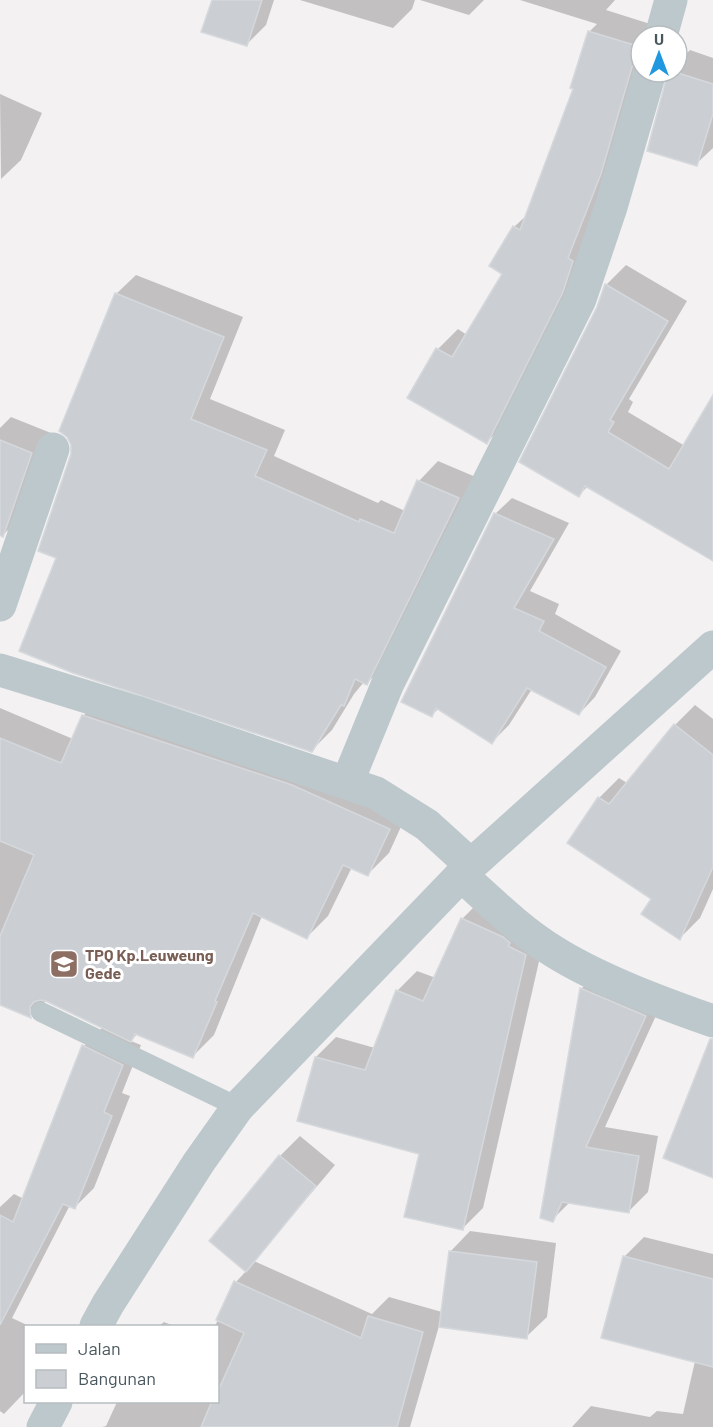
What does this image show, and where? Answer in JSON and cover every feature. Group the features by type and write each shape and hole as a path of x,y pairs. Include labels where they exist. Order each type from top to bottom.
{"street":[{"path":"664,24 671,0"},
{"path":"347,783 388,682 580,299 611,207 647,84"},
{"path":"0,605 53,449"},
{"path":"97,1325 193,1172 238,1107 466,870 713,647"},
{"path":"0,670 136,712 376,794 427,825 510,920 553,951 607,979 713,1021"},
{"path":"43,1427 55,1403"}],"lane":[{"path":"41,1012 238,1107"}],"building":[{"path":"212,0 262,0 247,46 201,32"},
{"path":"588,31 629,43 629,77 601,174 568,258 573,261 563,292 487,444 407,398 436,348 452,357 502,274 489,266 513,226 520,230 573,89 570,88"},
{"path":"689,76 713,84 713,114 697,166 647,151 665,84 689,84"},
{"path":"605,284 668,321 610,420 614,422 608,432 669,469 713,395 713,561 585,486 579,497 519,462 597,307"},
{"path":"115,293 224,337 191,419 267,450 255,476 359,522 360,519 394,533 417,480 459,498 367,685 355,679 344,706 341,705 312,752 73,673 19,651 56,558 38,551 71,454 71,445 67,437 59,431"},
{"path":"0,440 32,453 3,537 0,535"},
{"path":"494,513 554,539 514,608 544,621 539,631 606,667 579,715 527,688 492,744 436,708 432,717 401,702"},
{"path":"82,715 292,785 390,829 368,876 343,865 307,939 253,913 193,1058 135,1034 131,1042 46,1001 34,1002 30,1007 31,1018 0,1005 0,936 34,855 0,841 0,738 61,763"},
{"path":"674,724 713,755 713,867 680,940 641,914 651,899 567,843 598,797 609,804"},
{"path":"461,918 503,937 510,943 508,946 526,955 463,1230 404,1217 419,1154 297,1121 315,1057 365,1070 396,990 423,1001"},
{"path":"580,988 646,1016 586,1147 639,1156 629,1213 562,1202 553,1222 540,1218"},
{"path":"710,1039 713,1039 713,1178 663,1158"},
{"path":"82,1045 123,1065 104,1112 112,1116 75,1209 63,1204 0,1325 0,1215 13,1222"},
{"path":"279,1155 316,1186 246,1272 209,1241"},
{"path":"449,1251 537,1262 527,1339 439,1327"},
{"path":"623,1256 713,1279 713,1367 601,1338"},
{"path":"234,1281 361,1338 368,1316 423,1332 397,1427 201,1427 211,1403 219,1403 219,1389 244,1333 216,1320"}],"place":[{"name":"TPQ Kp.Leuweung Gede","path":"64,964"}]}
